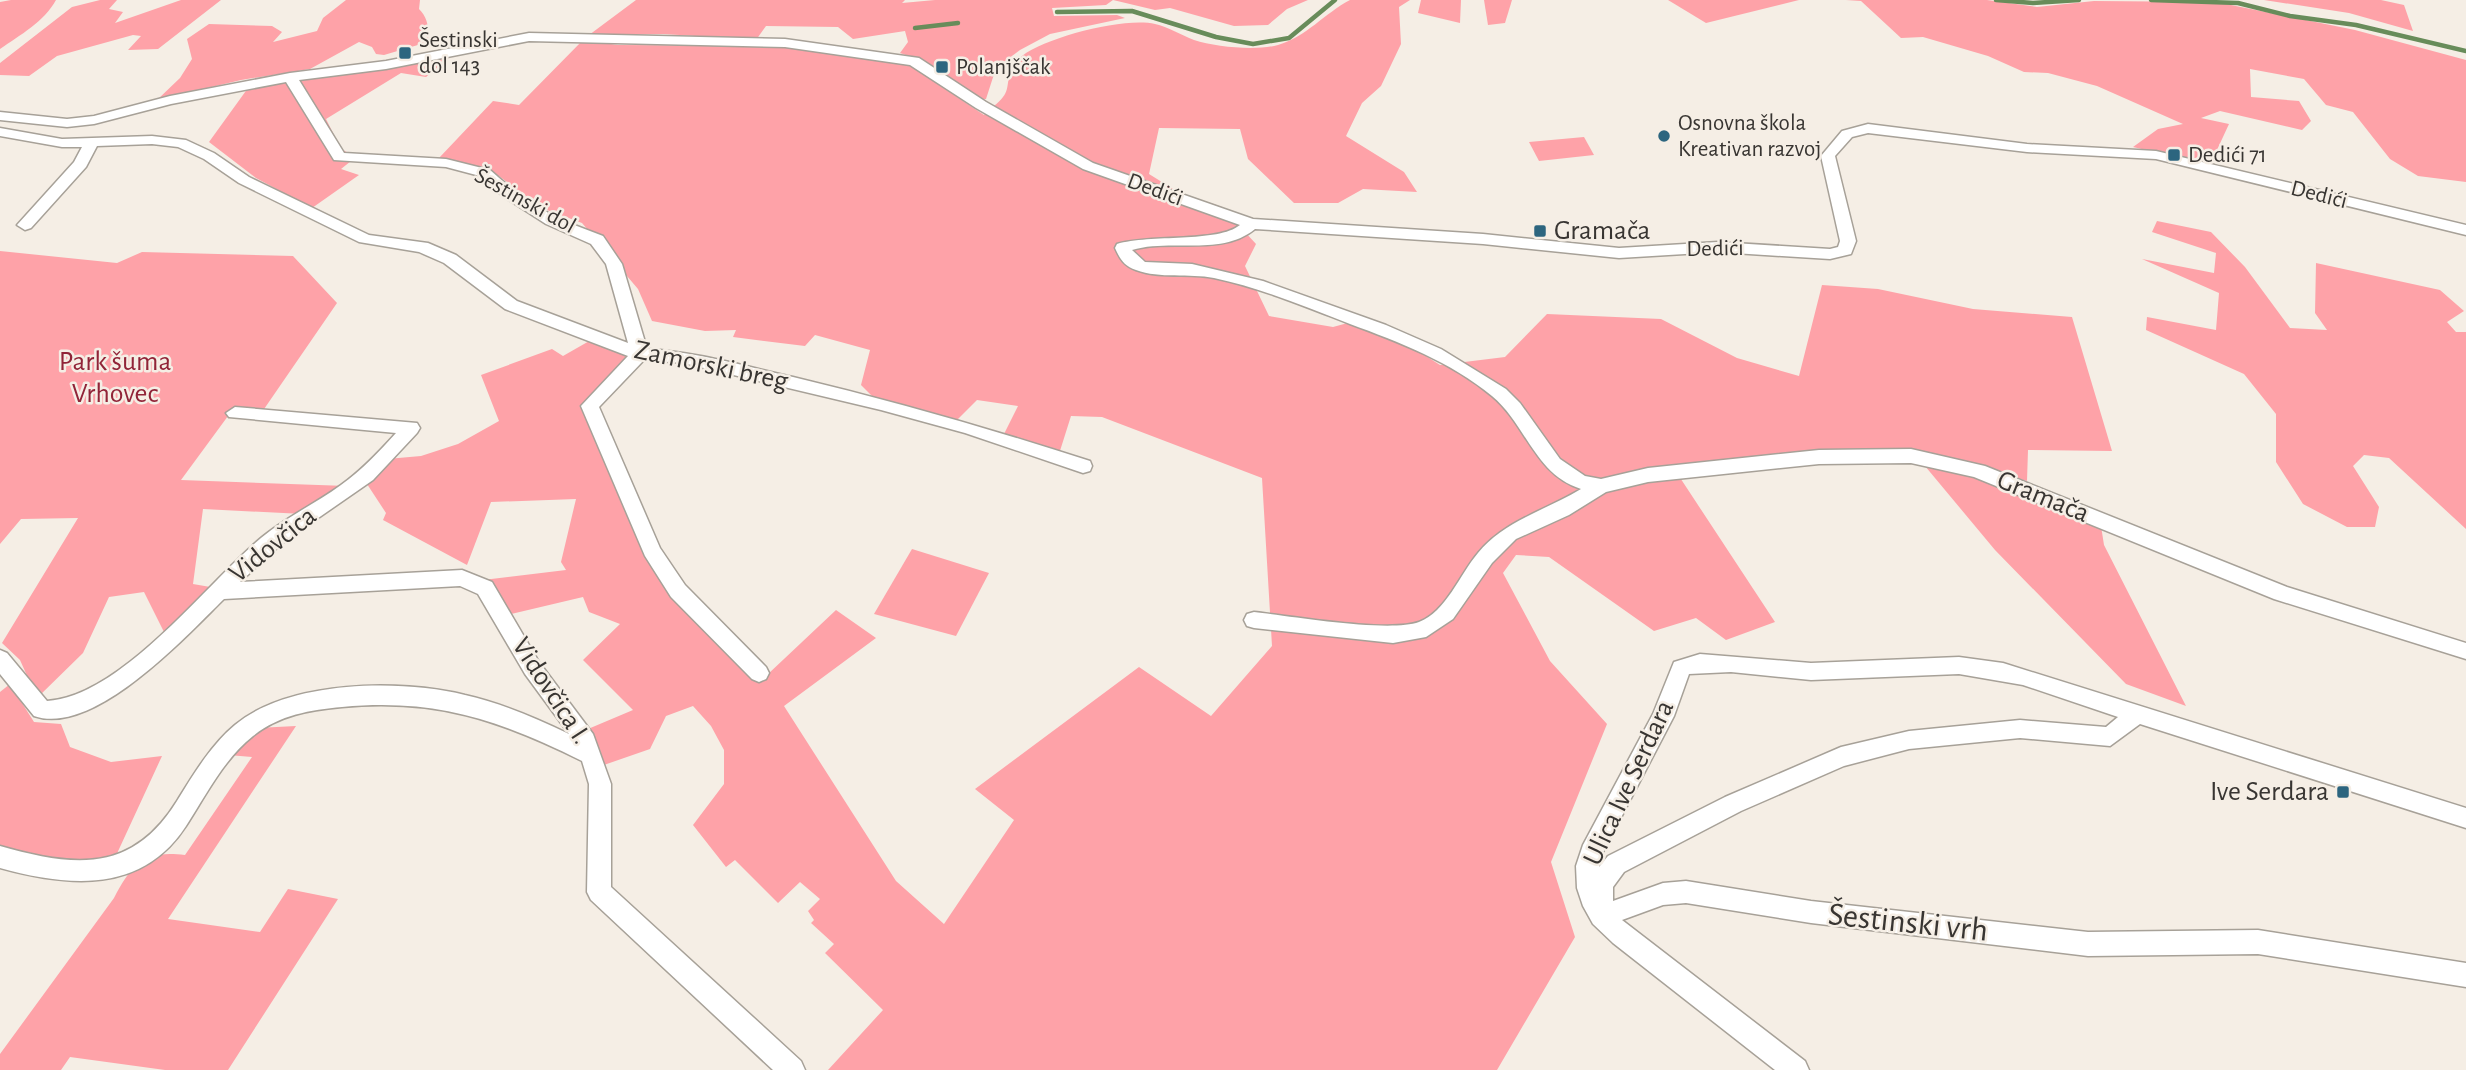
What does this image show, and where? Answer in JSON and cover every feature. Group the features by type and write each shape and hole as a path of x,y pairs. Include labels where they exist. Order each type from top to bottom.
{"street":[{"name":"Dedići","path":"290,77 386,65 529,37 576,36 661,42 785,43 914,61 981,105 1088,166 1251,224 1483,239 1619,253 1718,247 1830,254 1845,250 1848,242 1828,156 1836,143 1855,130 2031,148 2110,150 2156,155 2466,230"},
{"path":"0,116 67,123 94,120 170,100 290,77"},
{"name":"Šestinski dol","path":"290,77 339,157 446,163 485,173 509,194 551,221 597,240 614,264 640,354"},
{"name":"Zamorski breg","path":"0,132 62,143 152,140 181,143 209,156 244,180 365,239 422,247 450,259 511,305 640,354 683,357 881,404 969,428 1083,466"},
{"path":"25,225 81,164 91,144"},
{"name":"Gramača","path":"1251,224 1238,234 1184,242 1132,243 1123,248 1125,256 1134,265 1190,268 1273,289 1373,326 1469,372 1499,392 1518,411 1553,465 1568,479 1581,484 1601,486"},
{"path":"640,354 590,405 652,551 678,591 759,673"},
{"name":"Vidovčica","path":"0,659 42,710 63,712 80,706 108,689 146,659 292,524 360,481 411,428 234,413"},
{"name":"Gramača","path":"1254,620 1393,635 1426,629 1446,613 1485,558 1509,534 1562,510 1601,486 1648,475 1819,457 1911,456 1978,471 2281,593 2466,651"},
{"name":"Vidovčica I.","path":"218,591 446,578 477,582 485,588 532,668 582,734 592,755 600,795 599,892 792,1070"},
{"name":"Ulica Ive Serdara","path":"1601,916 1587,888 1586,870 1591,852 1632,779 1684,664 1816,672 1904,664 1960,664 2006,672 2466,818"},
{"path":"0,857 33,867 93,872 125,865 159,844 219,758 244,730 274,712 304,702 411,693 447,698 538,727 592,755"},
{"name":"Ulica Ive Serdara","path":"1601,916 1601,884 1616,864 1733,804 1841,757 1909,740 2020,729 2110,737 2137,714"},
{"name":"Šestinski vrh","path":"1601,916 1662,894 1686,892 1811,912 2088,943 2271,944 2466,975"},
{"path":"1601,916 1621,935 1796,1070"}],"green space":[{"path":"56,0 38,21 0,49 0,2"},
{"path":"100,0 117,0 109,9 123,12 115,23 181,0 221,0 158,49 128,50 141,36 133,35 57,56 29,76 0,75 0,63 72,7"},
{"path":"346,0 420,0 419,9 427,24 428,42 384,55 376,54 372,47 359,42 310,69 241,80 157,100 180,78 192,59 187,39 209,24 272,26 282,32 273,42 317,31 323,18"},
{"path":"636,0 905,0 902,3 935,0 1113,0 1106,5 1052,8 1054,16 1117,15 1125,18 1050,34 1020,50 996,68 986,99 979,99 923,61 900,53 908,42 905,31 853,39 838,27 766,26 756,40 664,34 589,35"},
{"path":"1113,0 1308,0 1287,9 1268,25 1234,26 1170,8 1155,10"},
{"path":"1350,0 1410,0 1399,7 1401,44 1381,86 1362,103 1346,136 1404,172 1417,192 1363,189 1338,203 1294,203 1248,159 1240,129 1159,128 1149,174 1178,192 1222,207 1256,244 1245,266 1269,316 1333,327 1366,318 1440,365 1505,357 1547,314 1661,319 1737,358 1799,376 1822,285 1878,289 1973,309 2072,317 2112,451 2028,450 2027,481 1913,451 1673,467 1775,622 1726,640 1696,618 1654,631 1549,557 1516,555 1503,573 1550,661 1607,724 1551,862 1575,937 1497,1070 828,1070 883,1010 825,953 834,944 811,923 814,920 808,911 820,899 800,882 778,903 735,860 726,867 693,825 724,784 724,750 711,726 693,706 666,716 650,749 601,766 588,729 633,710 583,660 620,624 589,612 583,597 507,615 483,580 566,570 561,562 576,499 491,502 467,565 383,520 386,513 365,481 387,459 421,456 458,444 499,421 481,375 552,349 563,356 591,340 633,356 584,405 651,559 767,675 836,610 876,638 784,706 896,881 944,924 1014,820 975,789 1139,667 1211,716 1272,646 1262,478 1102,417 1071,416 1059,454 1003,436 1018,406 977,400 956,421 877,401 861,385 870,350 815,335 805,346 733,337 736,330 705,331 652,321 638,289 582,223 539,207 499,176 439,158 493,101 519,105 583,40 618,45 791,46 906,63 984,115 1006,93 1012,67 1022,56 1049,42 1086,30 1125,23 1155,24 1213,45 1269,47 1298,36"},
{"path":"1421,0 1461,0 1460,23 1418,13"},
{"path":"1484,0 1512,0 1505,23 1488,25"},
{"path":"1668,0 1799,0 1706,23"},
{"path":"1846,0 1987,0 2037,7 2094,1 2216,2 2355,30 2466,60 2466,182 2418,176 2390,159 2353,112 2326,105 2304,79 2250,69 2251,97 2299,101 2311,121 2302,130 2220,111 2201,118 2229,124 2210,165 2133,147 2158,129 2183,124 2097,86 2048,73 2024,72 1988,56 1923,37 1901,38 1861,1"},
{"path":"2264,0 2381,0 2404,5 2413,31 2349,13"},
{"path":"456,52 426,77 401,73 326,119 341,149 356,157 341,169 359,175 312,208 256,178 209,142 248,88"},
{"path":"1584,137 1594,155 1539,161 1529,142"},
{"path":"2157,221 2211,232 2245,267 2290,328 2327,330 2315,313 2316,263 2440,290 2464,311 2447,322 2456,332 2466,332 2466,529 2389,458 2364,455 2353,466 2379,507 2375,527 2347,527 2303,504 2276,462 2276,414 2244,374 2146,330 2147,317 2216,330 2219,293 2142,259 2214,273 2216,253 2152,232"},
{"name":"Park šuma Vrhovec","path":"0,251 117,263 142,252 293,256 337,303 262,412 228,416 181,480 347,486 303,514 203,509 193,584 216,588 165,634 144,592 109,597 83,653 37,698 20,660 2,643 78,518 21,519 0,544"},
{"path":"1925,466 1969,475 2101,526 2104,545 2186,706 2126,684 1995,550"},
{"path":"912,549 989,573 956,636 874,614"},
{"path":"10,684 34,722 61,724 70,747 111,762 162,756 114,860 62,862 0,849 0,692"},
{"path":"296,726 168,919 260,932 288,889 338,899 228,1070 165,1070 70,1057 61,1070 0,1070 0,1054 114,898 127,876 150,857 185,855 252,757 228,755 257,728"}],"waterway":[{"path":"1057,12 1132,11 1216,37 1253,44 1289,38 1335,0"},
{"path":"1996,0 2033,3 2079,0"},
{"path":"2151,0 2238,3 2290,16 2356,25 2466,51"},
{"path":"915,28 958,23"}],"place":[{"name":"Šestinski dol 143","path":"405,53"},
{"name":"Polanjščak","path":"942,67"},
{"name":"Osnovna škola Kreativan razvoj","path":"1664,136"},
{"name":"Dedići 71","path":"2174,155"},
{"name":"Gramača","path":"1540,231"},
{"name":"Ive Serdara","path":"2343,792"}]}
